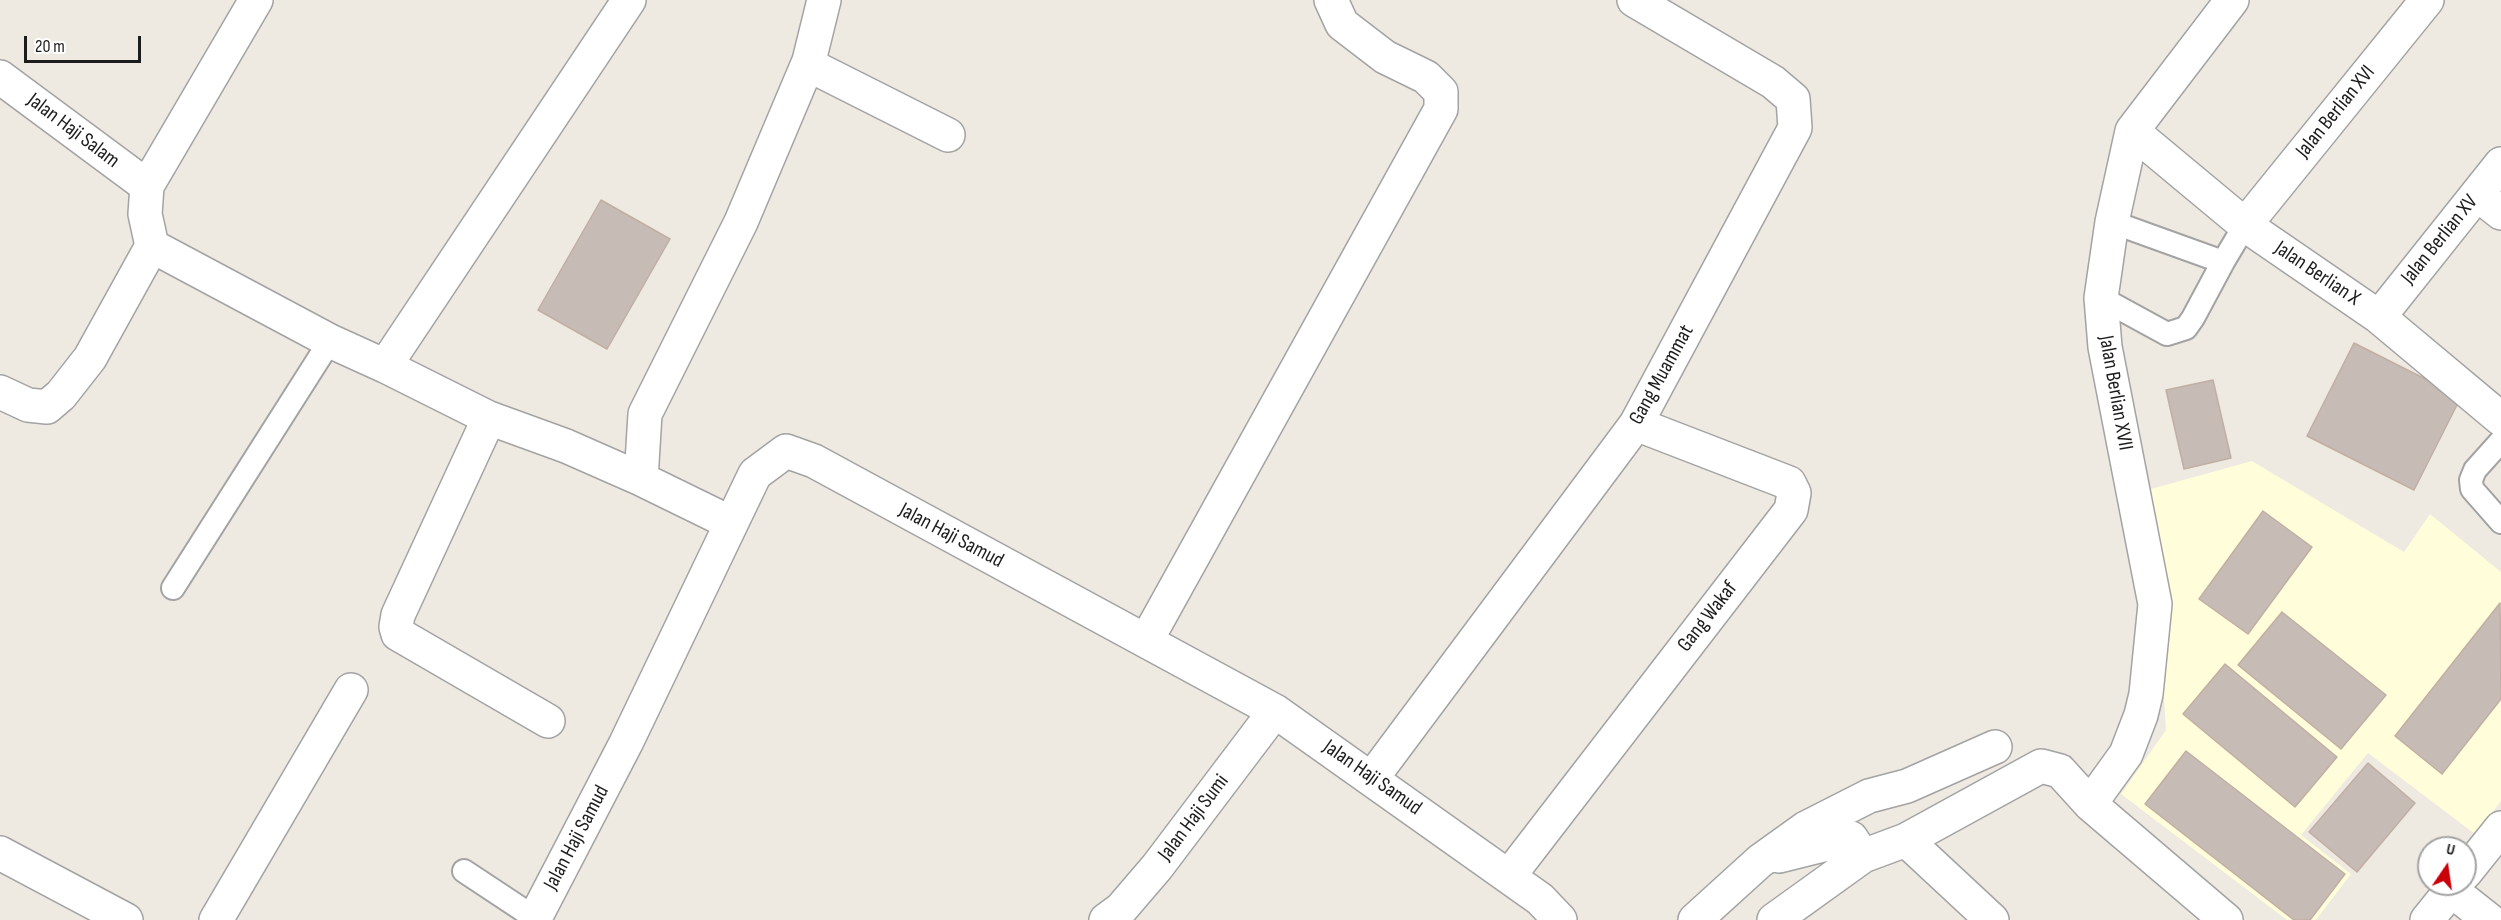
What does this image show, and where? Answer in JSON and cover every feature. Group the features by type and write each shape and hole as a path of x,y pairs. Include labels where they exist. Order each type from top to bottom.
{"street":[{"path":"0,392 28,405 47,407 61,395 90,358 153,246 145,214 147,186 256,0"},
{"path":"385,366 629,0"},
{"path":"641,479 645,414 741,222 809,61 825,0"},
{"path":"1146,641 1441,109 1441,92 1426,77 1385,57 1342,24 1331,0"},
{"name":"Gang Muammat","path":"1372,778 1636,424 1795,128 1792,99 1773,82 1634,0"},
{"name":"Jalan Berlian XVII","path":"2090,804 2127,754 2141,715 2146,694 2155,604 2105,347 2101,298 2112,222 2132,131 2232,0"},
{"name":"Jalan Berlian XVI","path":"2245,225 2427,0"},
{"path":"809,61 817,69 948,135"},
{"name":"Jalan Haji Salam","path":"0,76 147,186"},
{"name":"Jalan Berlian X","path":"2132,131 2245,225 2379,317 2501,419"},
{"name":"Jalan Berlian XV","path":"2379,317 2489,204 2501,164"},
{"path":"153,246 330,341 489,418 566,446 641,479 731,523"},
{"path":"489,418 398,615 396,627 398,634 548,722"},
{"name":"Gang Wakaf","path":"1509,876 1791,510 1794,493 1789,483 1636,424"},
{"name":"Jalan Haji Samud","path":"534,919 626,743 755,474 786,451 814,461 1275,711 1509,876 1540,899 1560,920"},
{"path":"216,920 351,690"},
{"name":"Jalan Haji Sumi","path":"1107,920 1120,909 1157,867 1275,711"},
{"path":"1695,920 1760,861 1806,828 1869,796 1907,786 1995,747"},
{"path":"1774,920 1863,856 1906,840 2041,766 2060,771 2090,804 2226,920"},
{"path":"2477,857 2501,828"},
{"path":"1760,861 1851,838 1863,856"},
{"path":"1906,840 1992,920"},
{"path":"0,853 126,920"},
{"path":"2427,920 2446,896"},
{"path":"2469,896 2489,920"}],"lane":[{"path":"2112,222 2223,262"},
{"path":"2101,298 2166,334 2186,328 2245,225"},
{"path":"173,588 330,341"},
{"path":"2501,441 2475,470 2471,480 2472,489 2501,522"},
{"path":"464,871 534,919"}],"shaded area":[{"path":"2252,461 2404,552 2430,514 2501,572 2501,801 2475,834 2368,753 2301,835 2351,874 2316,920 2287,920 2121,794 2166,730 2151,489"}],"building":[{"path":"601,200 670,239 607,349 538,310"},
{"path":"2354,343 2461,397 2414,490 2307,436"},
{"path":"2213,380 2231,458 2184,469 2166,390"},
{"path":"2263,511 2312,547 2248,634 2199,599"},
{"path":"2500,603 2501,699 2442,774 2395,736"},
{"path":"2282,612 2386,695 2341,749 2238,665"},
{"path":"2225,664 2337,757 2295,807 2183,714"},
{"path":"2186,751 2345,874 2310,920 2294,920 2145,804"},
{"path":"2368,763 2415,803 2357,872 2309,832"}]}
